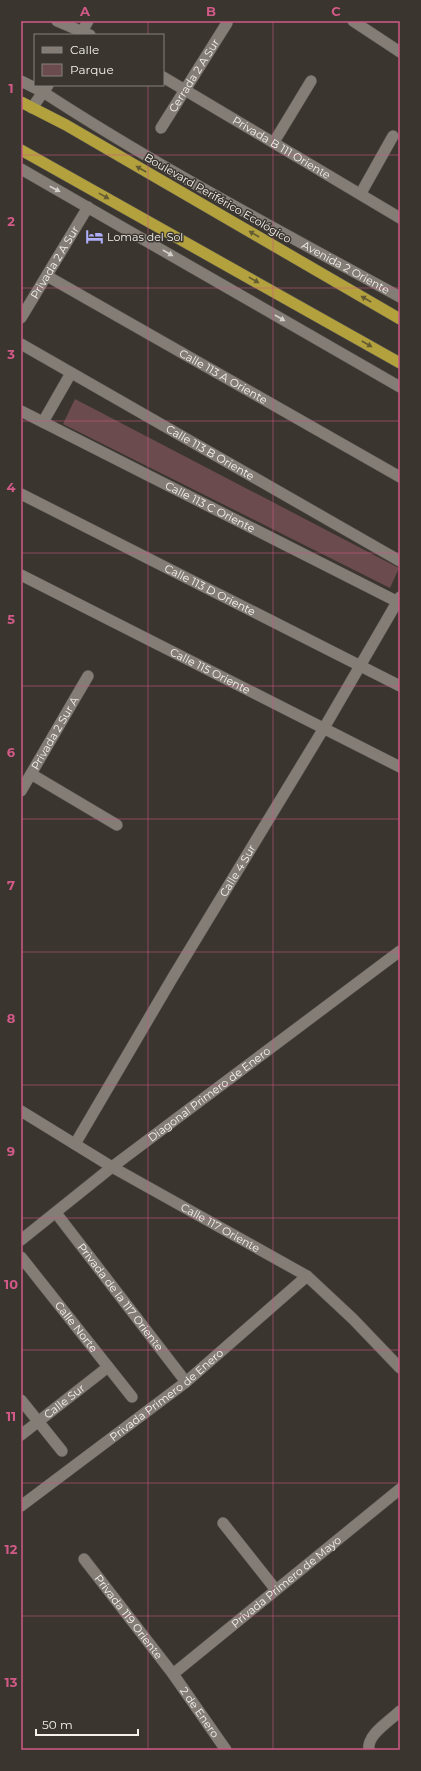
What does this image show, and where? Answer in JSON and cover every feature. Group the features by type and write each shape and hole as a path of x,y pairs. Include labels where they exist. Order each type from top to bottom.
{"highway":[{"name":"Boulevard Periférico Ecológico","path":"21,102 66,124 400,318"},
{"path":"21,150 400,363"}],"street":[{"path":"57,21 84,34 88,21"},
{"path":"353,21 400,52"},
{"name":"Cerrada 2 A Sur","path":"161,128 184,89 227,23"},
{"name":"Privada B 111 Oriente","path":"164,78 361,193 400,218"},
{"name":"Avenida 2 Oriente","path":"21,81 34,85"},
{"path":"274,142 311,81"},
{"path":"32,108 45,88"},
{"name":"Avenida 2 Oriente","path":"45,88 79,115 210,192 400,297"},
{"path":"361,193 393,136"},
{"path":"21,169 400,387"},
{"name":"Privada 2 A Sur","path":"21,318 88,207"},
{"name":"Calle 113 A Oriente","path":"47,276 400,477"},
{"name":"Calle 113 B Oriente","path":"21,344 400,561"},
{"path":"43,422 71,373"},
{"name":"Calle 113 C Oriente","path":"21,411 399,601"},
{"name":"Calle 113 D Oriente","path":"21,494 400,686"},
{"name":"Calle 115 Oriente","path":"21,575 400,767"},
{"name":"Calle 4 Sur","path":"75,1144 173,977 399,601"},
{"name":"Privada 2 Sur A","path":"21,791 88,676"},
{"path":"31,774 117,825"},
{"name":"Diagonal Primero de Enero","path":"21,1240 112,1168 400,951"},
{"name":"Calle 117 Oriente","path":"21,1111 112,1168 307,1276 353,1319 400,1368"},
{"name":"Privada de la 117 Oriente","path":"56,1212 186,1382"},
{"name":"Calle Norte","path":"21,1257 132,1397"},
{"name":"Privada Primero de Enero","path":"21,1506 186,1382 307,1276"},
{"name":"Calle Sur","path":"21,1435 108,1367"},
{"path":"21,1400 62,1451"},
{"name":"Privada Primero de Mayo","path":"173,1674 400,1489"},
{"path":"223,1523 276,1590"},
{"name":"Privada 119 Oriente","path":"84,1559 173,1674"},
{"name":"2 de Enero","path":"173,1674 226,1750"},
{"path":"369,1750 368,1745 372,1737 400,1711"}],"green space":[{"path":"75,399 399,568 390,588 63,424"}],"place":[{"name":"Lomas del Sol","path":"94,237"}]}
